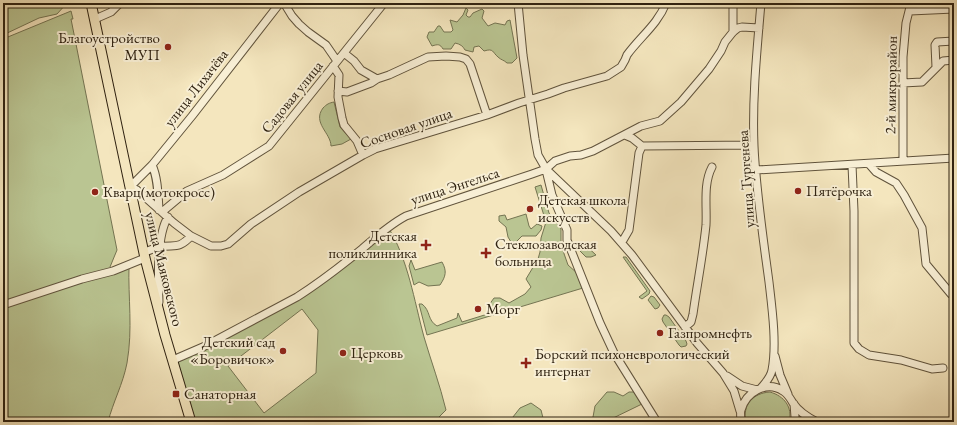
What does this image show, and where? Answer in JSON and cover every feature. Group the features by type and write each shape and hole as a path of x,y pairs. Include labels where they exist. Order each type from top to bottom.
{"main road":[{"name":"улица Маяковского","path":"91,3 145,255 159,312 191,422"}],"street":[{"path":"95,19 111,12 120,3"},
{"name":"улица Лихачёва","path":"130,187 152,165 280,3"},
{"path":"284,3 299,24 326,45 335,63 338,75 338,91 344,125 357,141 363,155"},
{"name":"Садовая улица","path":"163,213 187,191 223,175 269,146 384,3"},
{"path":"518,3 529,100 538,155 546,169 622,242 696,343 723,373 734,391 740,411 741,421"},
{"name":"Сосновая улица","path":"130,187 137,190 191,236 211,246 228,244 251,224 299,192 376,149 487,115 564,88 607,76 621,67 626,60 627,55 652,26 664,9 666,3"},
{"path":"733,3 733,32"},
{"name":"улица Тургенева","path":"740,411 743,403 749,395 759,389 769,378 772,371 774,352 772,309 754,145 761,3"},
{"name":"2-й микрорайон","path":"903,161 904,38 911,3"},
{"path":"910,11 954,9"},
{"path":"733,32 742,27 759,28"},
{"name":"улица Энгельса","path":"173,360 203,347 310,289 388,227 406,216 546,169 555,161 593,151 641,126 660,121 681,102 709,69 725,42 733,32"},
{"path":"936,67 937,42 954,41"},
{"path":"344,53 354,61 361,70 377,80"},
{"path":"338,91 347,92 371,83 428,57 460,57 466,59 470,64 487,115"},
{"path":"903,83 922,82 943,61 954,60"},
{"path":"624,135 632,138 642,146 754,145"},
{"path":"622,242 629,230 639,153 642,146"},
{"path":"756,170 954,158"},
{"path":"869,164 876,172 898,185 922,228 926,264 954,296"},
{"path":"152,165 163,213 160,247 159,312"},
{"path":"852,165 854,211 854,343 859,349 870,355 901,360 932,369 943,368"},
{"path":"685,327 691,322 693,314 706,226 707,186 709,172 712,167"},
{"path":"546,169 552,195 567,230 567,240 600,323 614,353 657,422"},
{"path":"3,305 82,279 114,271 160,247 177,246 191,236"},
{"name":"улица Тургенева","path":"774,352 780,374 794,404"},
{"path":"723,373 742,386 759,389 769,387 782,390 790,397"},
{"path":"794,404 794,422"},
{"path":"794,404 803,415 817,422"}],"green space":[{"path":"3,3 67,3 57,14 39,18 3,35"},
{"path":"466,8 468,10 466,15 468,17 482,9 484,11 482,18 488,26 495,23 505,25 507,21 510,20 517,58 512,63 507,63 492,51 484,51 479,46 474,47 473,52 465,50 461,45 455,43 451,49 443,49 439,45 432,46 427,37 429,32 434,32 438,26 440,26 444,32 451,32 453,30 450,20 457,22 463,15"},
{"path":"71,11 73,19 71,19 117,250 110,267 114,271 129,265 130,338 127,363 108,422 3,422 3,39"},
{"path":"334,102 340,127 351,139 342,144 331,146 321,123 320,113 328,104"},
{"path":"541,185 549,213 561,229 561,245 568,265 577,273 583,288 427,335 419,304 422,304 425,307 432,321 437,326 457,318 458,313 462,322 491,313 489,305 494,298 500,298 509,303 525,294 531,287 526,279 538,259 541,238 546,222 535,187"},
{"path":"526,214 531,229 537,224 542,226 541,230 536,236 522,236 516,242 511,242 508,237 506,227 499,221 499,216 505,215 507,220"},
{"path":"388,227 401,252 406,266 424,337 446,410 434,422 191,422 173,360 283,305","holes":["302,309 318,330 316,373 264,413 228,366"]},
{"path":"582,242 596,255 586,257 577,248"},
{"path":"623,257 626,257 650,291 649,294 642,299 639,297 647,291"},
{"path":"411,260 415,270 442,262 445,268 445,274 440,285 428,286 419,282 414,285 409,266"},
{"path":"651,296 654,297 660,305 658,308 655,309 648,300"},
{"path":"664,315 669,317 686,341 686,346 681,347 679,345 663,322 662,319"},
{"path":"607,392 614,392 623,396 629,392 634,392 642,404 605,422 587,422 593,417 595,406"},
{"path":"770,392 779,396 786,403 790,412 789,422 746,422 746,410 750,401 754,397"},
{"path":"531,403 541,410 544,422 509,422 520,408"}],"place":[{"name":"Благоустройство МУП","path":"168,47"},
{"name":"Пятёрочка","path":"798,191"},
{"name":"Кварц(мотокросс)","path":"95,192"},
{"name":"Детская школа искусств","path":"530,209"},
{"name":"Детская поликлинника","path":"426,245"},
{"name":"Стеклозаводская больница","path":"486,253"},
{"name":"Морг","path":"478,309"},
{"name":"Газпромнефть","path":"660,333"},
{"name":"Детский сад «Боровичок»","path":"283,351"},
{"name":"Церковь","path":"343,353"},
{"name":"Борский психоневрологический интернат","path":"526,363"},
{"name":"Санаторная","path":"176,394"}]}
